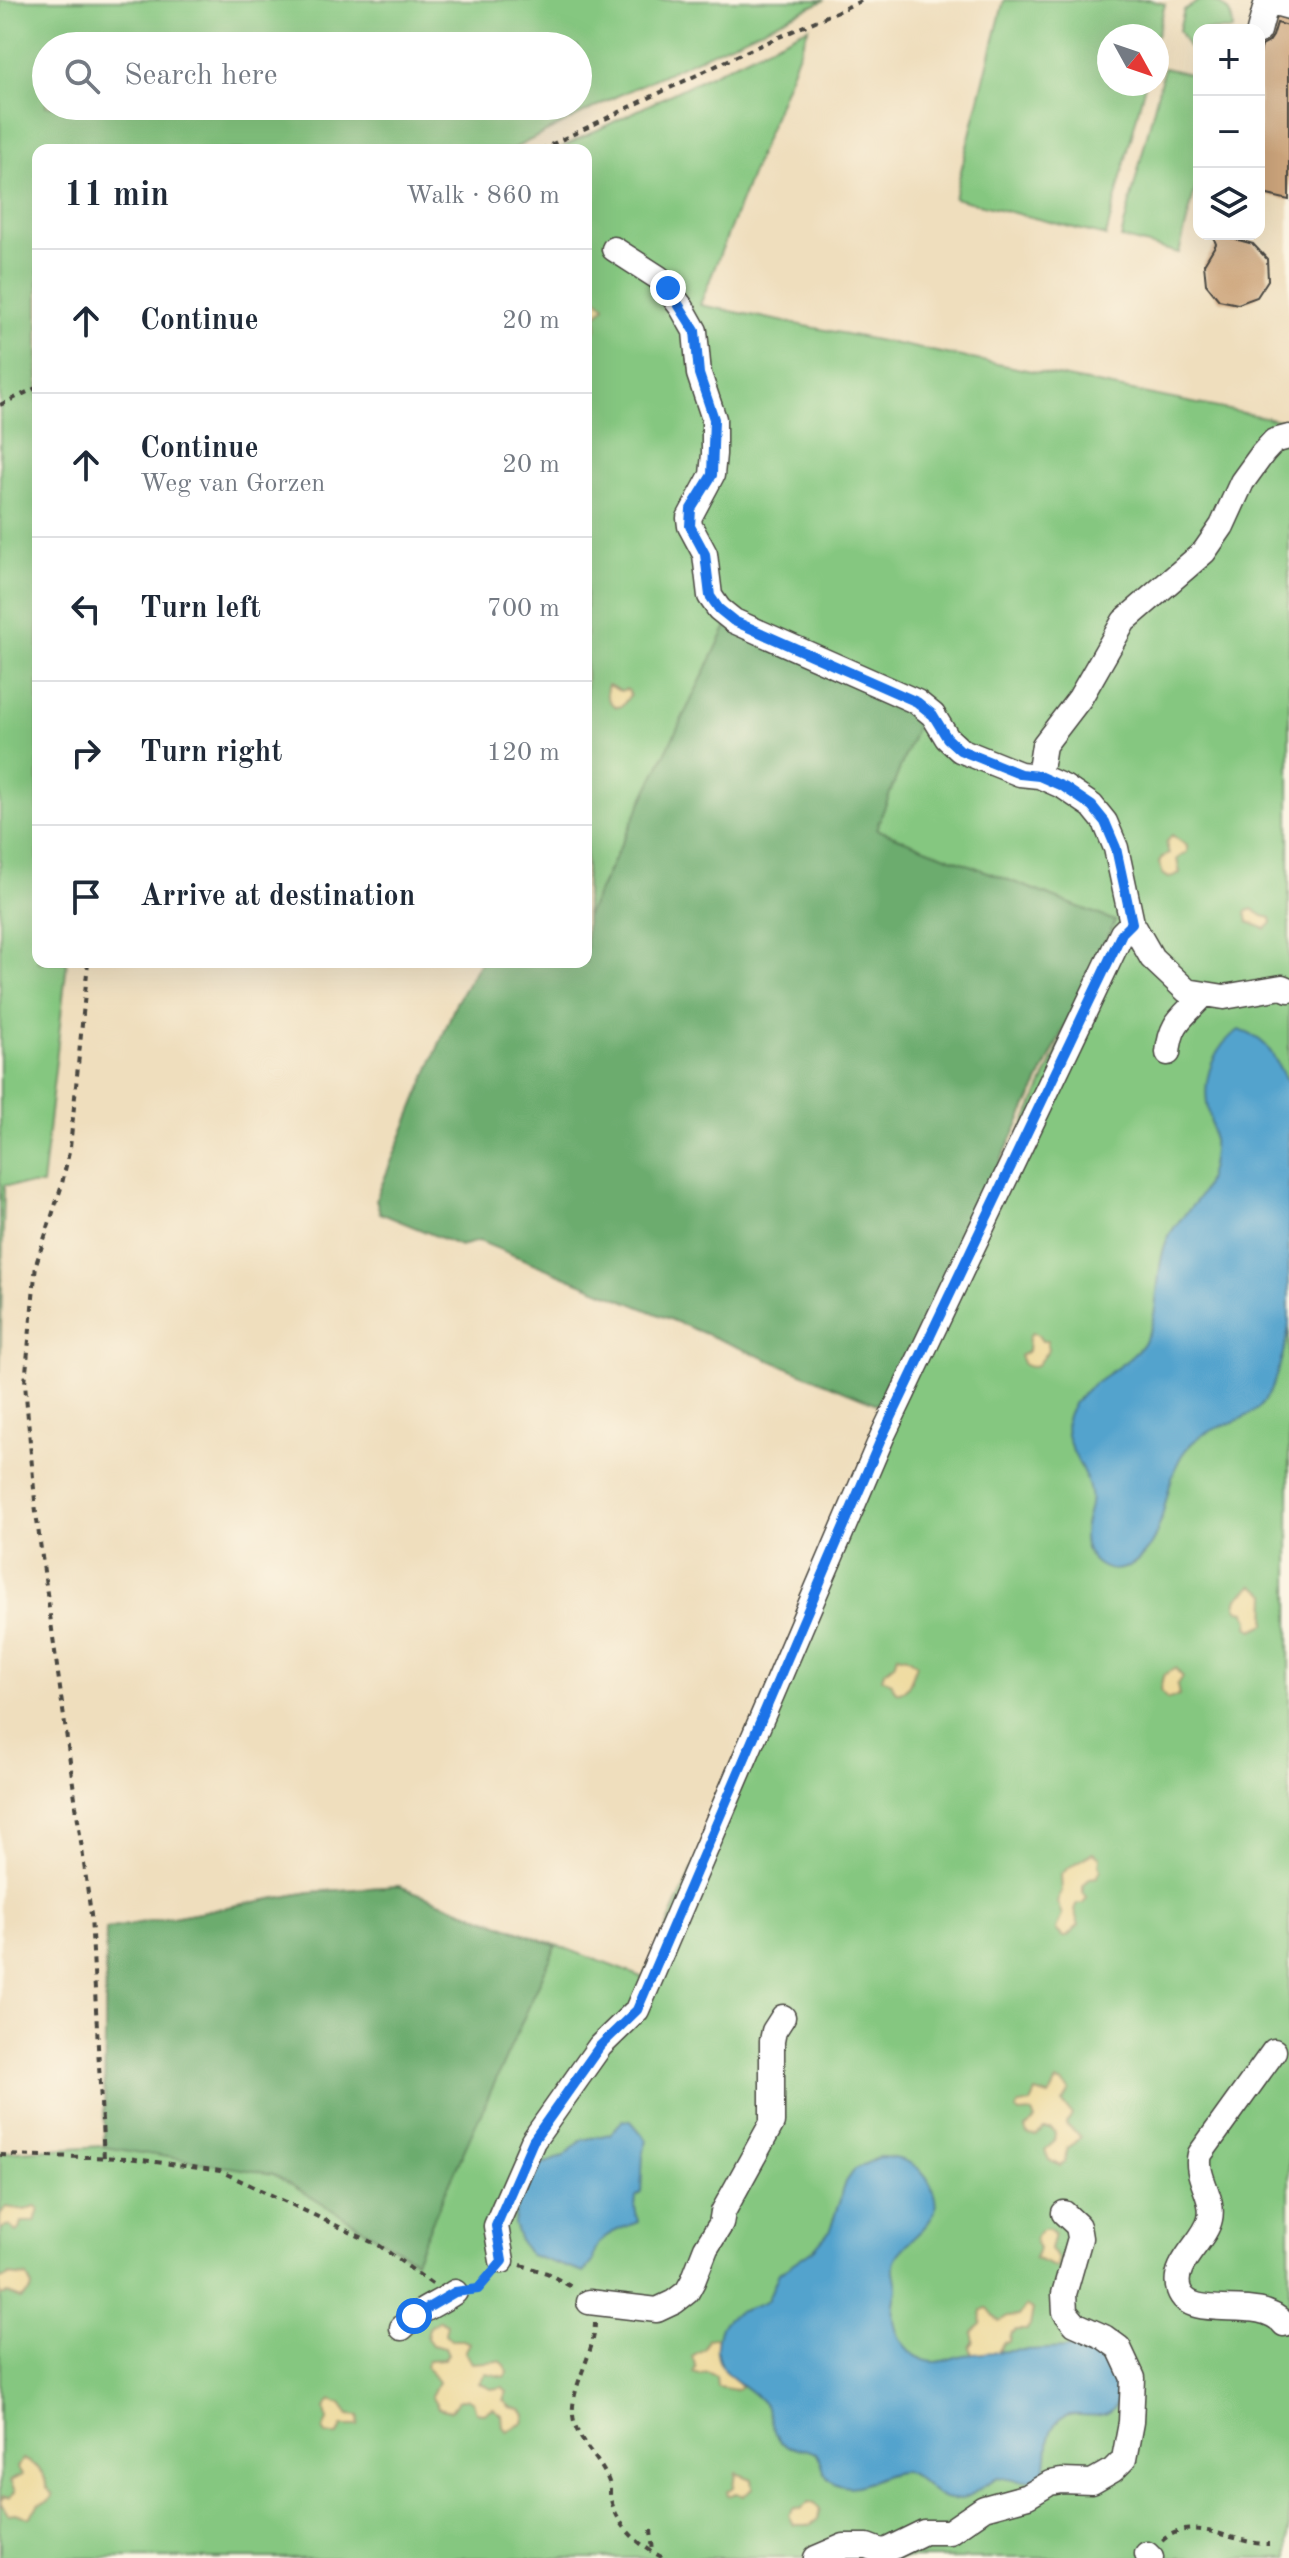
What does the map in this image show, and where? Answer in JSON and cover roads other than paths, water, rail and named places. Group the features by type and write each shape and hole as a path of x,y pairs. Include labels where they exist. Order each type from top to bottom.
{"lane":[{"path":"1261,24 1267,1 1289,7"},
{"path":"614,249 659,278 695,331 699,374 714,419 714,454 712,475 691,509 689,518 705,554 710,596 719,609 734,621 917,702 933,715 947,738 960,750 1020,774 1039,776 1064,787 1092,806 1105,822 1123,873 1132,923 1152,958 1187,991 1224,997 1282,987 1289,990"},
{"path":"1039,776 1044,745 1080,698 1124,621 1204,552 1222,526 1242,482 1263,453 1274,441 1289,437"},
{"path":"502,2261 496,2226 533,2141 600,2046 637,2010 882,1437 1115,947 1132,923"},
{"path":"1168,1053 1169,1034 1175,1023 1204,994"},
{"path":"589,2302 657,2310 687,2292 706,2248 721,2224 723,2212 772,2123 772,2041 783,2017"},
{"path":"1274,2051 1200,2154 1198,2175 1206,2190 1211,2215 1203,2238 1181,2268 1178,2284 1183,2297 1194,2305 1261,2310 1275,2315 1284,2324"},
{"path":"816,2558 844,2546 867,2546 880,2551 924,2532 949,2532 984,2508 1028,2496 1050,2483 1092,2482 1113,2470 1124,2459 1131,2422 1133,2378 1119,2348 1104,2337 1075,2324 1065,2312 1064,2294 1080,2238 1078,2226 1064,2213"},
{"path":"402,2328 423,2309 455,2292"}],"water":[{"path":"1239,1030 1266,1045 1289,1084 1289,1326 1286,1342 1265,1400 1246,1416 1202,1435 1182,1455 1151,1545 1142,1557 1129,1566 1112,1570 1098,1564 1087,1552 1084,1529 1090,1494 1068,1439 1067,1419 1078,1398 1137,1351 1150,1329 1167,1240 1204,1189 1210,1171 1213,1144 1206,1093 1209,1072 1223,1044"},
{"path":"623,2120 631,2121 647,2140 643,2153 641,2192 636,2197 638,2222 614,2231 602,2240 594,2253 593,2262 584,2273 530,2255 520,2241 514,2224 518,2196 534,2172 541,2165 564,2156 582,2140 610,2134"},
{"path":"879,2157 914,2165 931,2184 935,2200 932,2217 900,2252 894,2265 897,2288 894,2322 900,2338 910,2351 924,2360 935,2362 979,2353 1081,2347 1105,2358 1122,2379 1114,2408 1106,2414 1068,2415 1060,2419 1052,2429 1043,2473 1035,2479 1021,2481 998,2477 957,2500 938,2495 909,2473 903,2472 855,2486 839,2485 825,2474 815,2453 781,2442 764,2404 730,2375 718,2359 722,2325 733,2315 767,2301 779,2273 814,2249 829,2232 846,2182 855,2169"}]}
